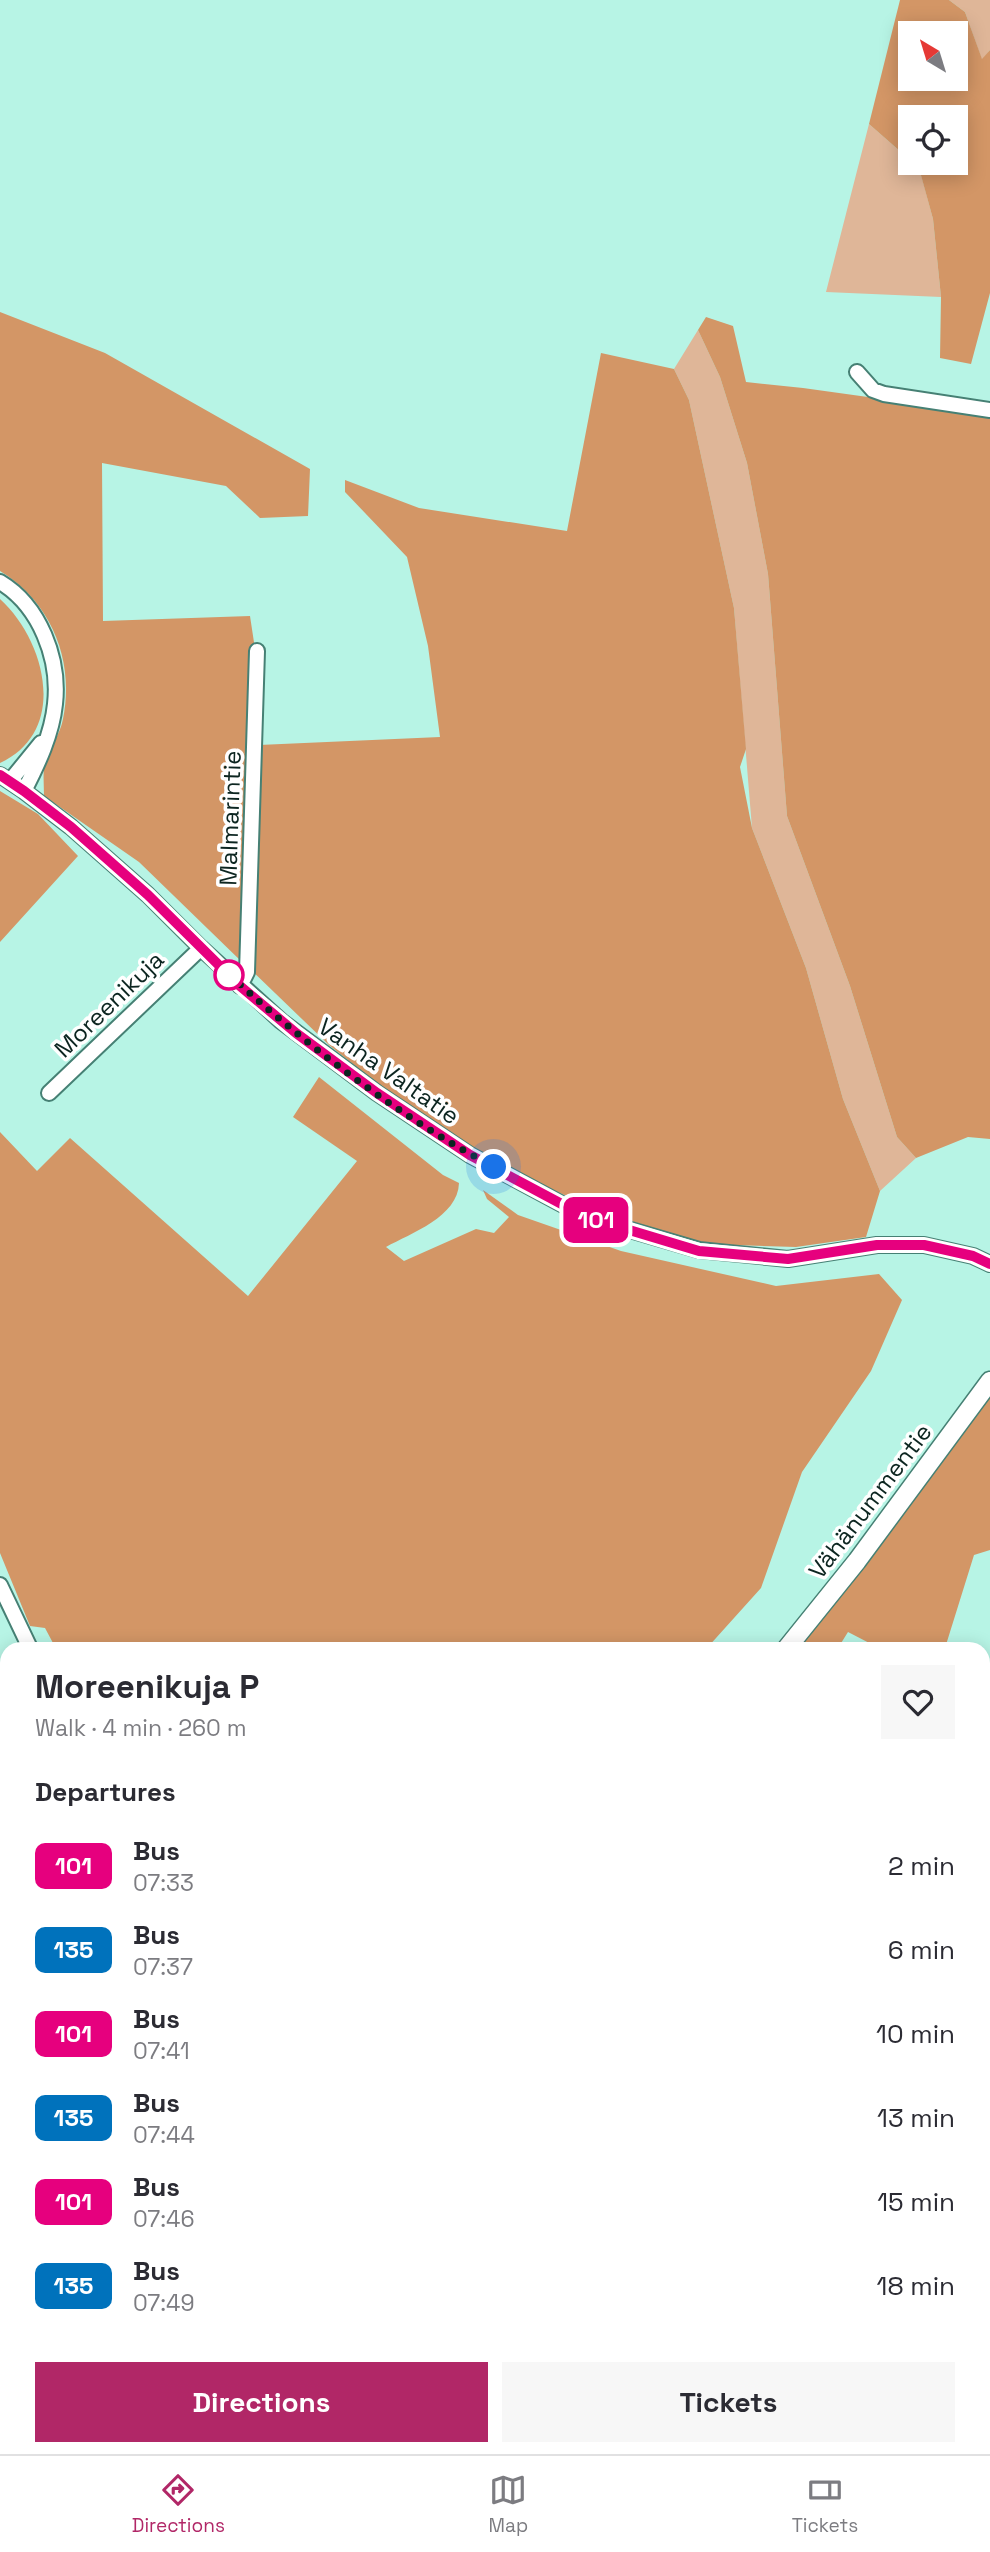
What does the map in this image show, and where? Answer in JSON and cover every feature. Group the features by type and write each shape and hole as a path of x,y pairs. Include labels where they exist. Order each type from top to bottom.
{"main road":[{"name":"Vähänummentie","path":"793,1642 857,1561 990,1381"}],"street":[{"path":"857,372 873,390 884,394 990,410"},
{"path":"0,582 31,611 41,628 54,664 52,723 24,791"},
{"name":"Malmarintie","path":"240,986 247,972 257,650"},
{"path":"5,778 38,748 52,723"},
{"name":"Vanha Valtatie","path":"5,778 71,827 148,895 240,986 281,1021 377,1093 470,1155 586,1217 699,1251 788,1259 877,1245 924,1245 973,1256 990,1264"},
{"name":"Moreenikuja","path":"49,1093 201,948"},
{"path":"0,1585 27,1642"}],"shaded area":[{"path":"900,0 949,0 965,12 982,59 990,50 990,293 971,364 940,358 941,297 933,219 921,175 968,175 968,105 898,105 898,149 869,124"},
{"path":"949,0 990,0 990,50 982,60 965,12"},
{"path":"869,124 898,149 898,175 921,175 933,219 941,297 826,292"},
{"path":"0,312 105,353 310,469 308,516 260,518 226,486 102,463 103,621 250,616 255,649 243,963 139,862 44,796 46,762 63,719 65,675 62,654 46,616 18,584 0,571"},
{"path":"706,317 733,326 746,382 990,414 990,1139 968,1137 916,1158 897,1137 850,986 787,816 768,574 747,463 720,377 698,330"},
{"path":"698,330 720,377 747,463 768,574 787,816 850,986 897,1137 916,1158 880,1191 843,1099 806,968 752,828 734,608 689,400 674,369"},
{"path":"601,353 674,369 689,400 734,608 746,749 740,767 752,828 806,968 843,1099 880,1191 866,1237 796,1247 703,1244 609,1214 503,1169 398,1100 329,1045 250,969 259,745 440,737 428,646 407,557 345,492 345,480 419,508 567,531"},
{"path":"0,599 29,638 43,685 42,708 36,730 22,748 0,763"},
{"path":"0,791 38,814 78,856 0,942"},
{"path":"319,1077 443,1175 459,1183 457,1195 442,1214 420,1230 386,1247 404,1261 476,1229 494,1233 509,1217 487,1199 483,1190 518,1215 621,1251 776,1286 879,1274 902,1300 871,1371 802,1472 761,1588 712,1642 52,1642 45,1628 30,1626 0,1553 0,1132 37,1171 70,1138 248,1296 357,1161 293,1117"},
{"path":"990,1397 990,1550 974,1555 947,1642 867,1642 848,1632 842,1642 801,1642 904,1513"}],"bus line":[{"name":"101","path":"0,775 71,827 148,895 240,986 296,1033 377,1093 470,1155 586,1217 699,1251 788,1259 877,1245 924,1245 973,1256 990,1264"}],"route":[{"path":"229,975 221,967 281,1021 377,1093 470,1155 494,1167"}]}
